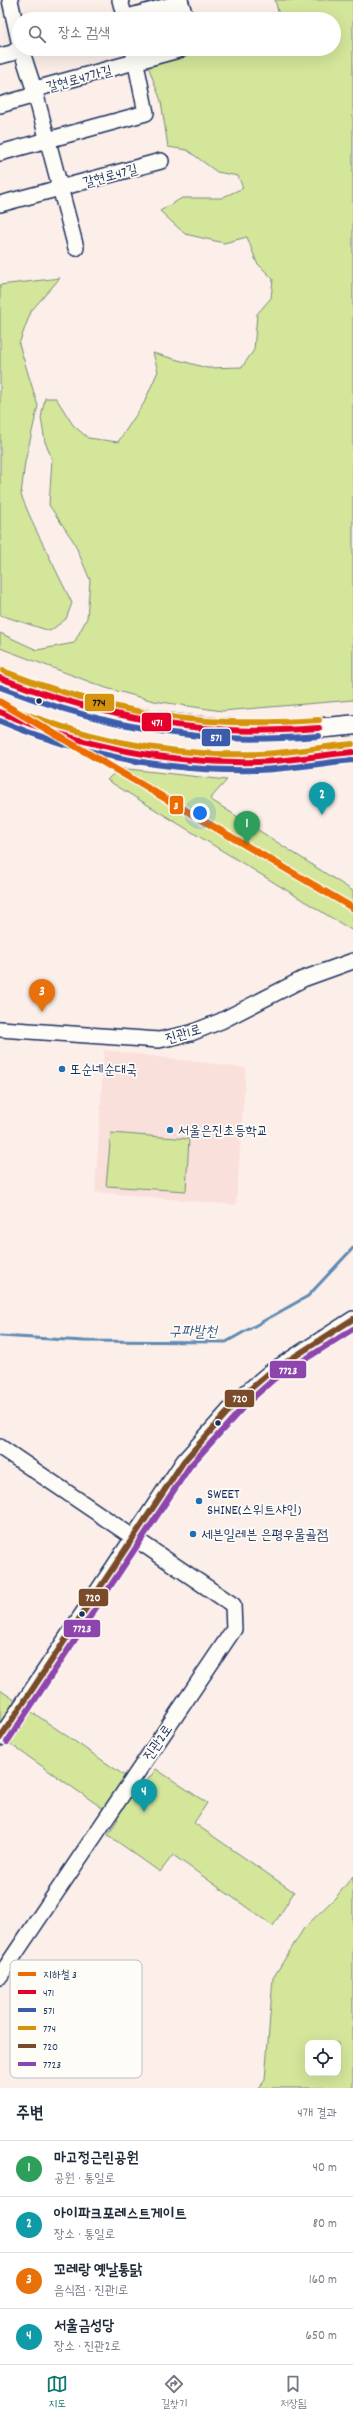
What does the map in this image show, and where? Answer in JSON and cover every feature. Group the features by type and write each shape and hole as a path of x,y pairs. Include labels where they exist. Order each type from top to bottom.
{"main road":[{"path":"0,678 42,695 76,704 137,718 192,726 261,731 353,725"},
{"path":"0,712 24,723 70,739 194,761 258,762 353,752"}],"street":[{"path":"10,0 13,12"},
{"path":"120,0 122,12"},
{"path":"148,12 176,4 180,0 184,12"},
{"path":"0,56 12,53"},
{"path":"23,56 35,92 46,140 76,248"},
{"path":"0,153 146,113 135,56"},
{"name":"갈현로47가길","path":"0,104 28,97 39,88 135,56"},
{"name":"갈현로47길","path":"0,204 161,161"},
{"name":"진관1로","path":"0,1030 159,1040 191,1033 221,1021 303,979 353,961"},
{"path":"0,1738 184,1461 241,1397 269,1373 353,1319"},
{"path":"0,1447 133,1537"},
{"name":"진관2로","path":"10,1960 234,1629 233,1605 133,1537"},
{"name":"진관2로","path":"0,1975 10,1960"}],"shaded area":[{"name":"서울은진초등학교","path":"104,1050 246,1068 236,1205 95,1192"}],"green space":[{"path":"275,0 353,0 353,700 222,711 154,701 106,688 0,648 0,633 37,650 74,643 87,618 90,580 74,542 49,505 52,459 45,442 41,418 45,398 56,398 73,425 88,438 118,442 144,403 158,371 153,353 207,368 242,367 254,350 257,314 271,298 273,279 257,263 247,237 224,243 185,234 160,211 182,198 221,198 243,188 238,176 217,172 187,150 168,147 161,101 148,66 178,56 341,56 341,12 278,12"},
{"path":"60,278 31,311 19,344 38,406 25,462 21,495 34,526 72,603 66,619 50,631 0,615 0,285"},
{"path":"119,768 227,780 210,799 353,891 353,931 107,780"},
{"path":"111,1133 189,1139 186,1191 106,1186"},
{"path":"0,1690 131,1780 143,1786 156,1769 207,1803 194,1823 294,1892 273,1926 173,1855 160,1872 108,1835 118,1819 0,1737"},
{"path":"353,1876 353,2088 259,2088 265,2080 273,1978 304,1928 337,1896"}],"waterway":[{"name":"구파발천","path":"0,1336 84,1341 226,1342 308,1296 353,1248"}],"metro line":[{"name":"3","path":"0,702 353,908"}],"transit line":[{"name":"774","path":"3,671 86,699 172,717 241,722 319,720"},
{"name":"471","path":"0,678 83,706 169,724 239,731 319,728"},
{"name":"571","path":"0,687 83,715 169,733 240,739 319,736"},
{"name":"774","path":"3,705 34,717 96,736 160,749 225,754 258,754 352,744"},
{"name":"471","path":"0,712 62,735 94,744 126,751 191,760 257,762 353,752"},
{"name":"571","path":"0,721 31,733 93,752 126,759 191,768 257,770 353,760"},
{"name":"720","path":"0,1738 184,1461 241,1397 269,1373 353,1319"},
{"name":"7723","path":"7,1742 190,1466 247,1403 274,1379 353,1329"}],"place":[{"name":"아이파크포레스트게이트","path":"322,815"},
{"name":"마고정근린공원","path":"247,844"},
{"name":"꼬레랑 옛날통닭","path":"42,1012"},
{"name":"또순네순대국","path":"62,1069"},
{"name":"서울은진초등학교","path":"170,1130"},
{"name":"SWEET SHINE(스위트샤인)","path":"199,1501"},
{"name":"세븐일레븐 은평우물골점","path":"193,1534"},
{"name":"서울금성당","path":"144,1812"}]}
